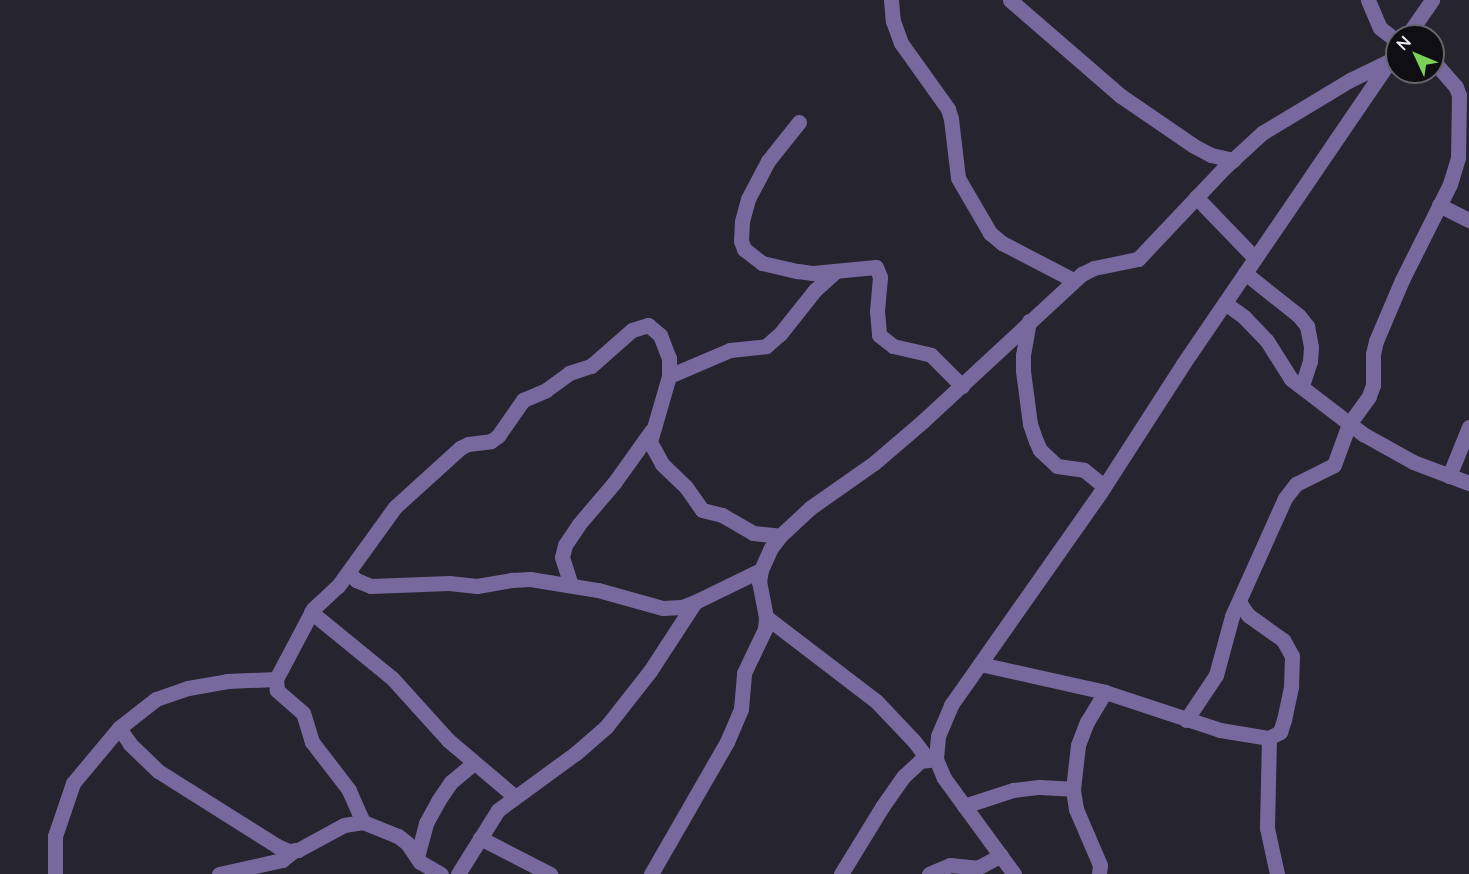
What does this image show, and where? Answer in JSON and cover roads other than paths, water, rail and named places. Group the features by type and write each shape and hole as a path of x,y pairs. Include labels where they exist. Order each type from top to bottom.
{"street":[{"path":"891,0 893,21 901,43 948,109 958,178 990,233 1002,243 1073,280"},
{"path":"1010,0 1121,96 1194,146 1211,155 1233,160"},
{"path":"1368,0 1380,28 1385,32"},
{"path":"1415,24 1432,0"},
{"path":"1419,18 1419,24"},
{"path":"651,874 727,742 741,709 744,673 765,629 766,617 760,597 761,570 771,548 780,536 810,508 874,463 962,386 1073,280 1094,268 1138,259 1196,197 1263,133 1293,112 1385,60"},
{"path":"841,874 912,767 931,758 951,705 1104,486 1385,67"},
{"path":"1186,720 1216,675 1232,616 1285,498 1296,484 1334,465 1350,424 1369,396 1373,385 1372,354 1376,341 1402,280 1456,169 1460,95 1445,75"},
{"path":"799,122 774,151 754,186 745,207 741,241 744,249 762,263 798,271 836,271 876,267 880,277 876,311 879,335 893,346 931,355 962,386"},
{"path":"1196,197 1255,258"},
{"path":"1439,205 1469,220"},
{"path":"669,376 730,350 766,346 780,334 815,290 836,271"},
{"path":"1245,273 1299,316 1307,326 1310,354 1302,386"},
{"path":"1225,303 1255,329 1286,372 1350,424 1394,453 1469,483"},
{"path":"1029,321 1023,355 1023,371 1030,424 1040,450 1057,466 1083,470 1104,486"},
{"path":"363,822 349,790 312,742 303,713 277,690 276,679 311,612 349,573 395,507 433,475 453,454 468,444 491,441 503,431 523,400 546,390 569,372 591,366 632,330 648,325 660,335 669,358 669,376 650,442 662,464 686,488 702,510 722,516 753,533 780,536"},
{"path":"1449,476 1469,428"},
{"path":"571,585 562,557 565,544 614,483 652,430"},
{"path":"349,573 356,580 371,586 449,583 477,586 519,579 571,585 663,608 682,607 695,602 761,570"},
{"path":"458,874 498,810 514,796 576,753 606,727 656,663 695,602"},
{"path":"980,664 1105,692 1220,730 1269,738 1280,732 1284,720 1291,686 1292,656 1283,640 1248,615 1239,602"},
{"path":"311,612 392,678 448,740 514,796"},
{"path":"766,617 876,701 931,758 1014,874"},
{"path":"55,874 55,836 74,783 119,728 156,699 188,688 227,681 276,679"},
{"path":"1099,874 1100,865 1076,809 1074,789 1078,745 1087,722 1105,692"},
{"path":"119,728 143,758 158,771 258,835 289,851 295,850"},
{"path":"1269,738 1267,828 1277,874"},
{"path":"417,857 426,823 438,801 451,782 474,764"},
{"path":"964,806 1014,790 1040,787 1074,789"},
{"path":"219,874 282,860 295,850 344,825 363,822 398,836 429,869 441,874"},
{"path":"480,838 550,874"},
{"path":"929,874 950,865 977,868 1001,855"}]}
